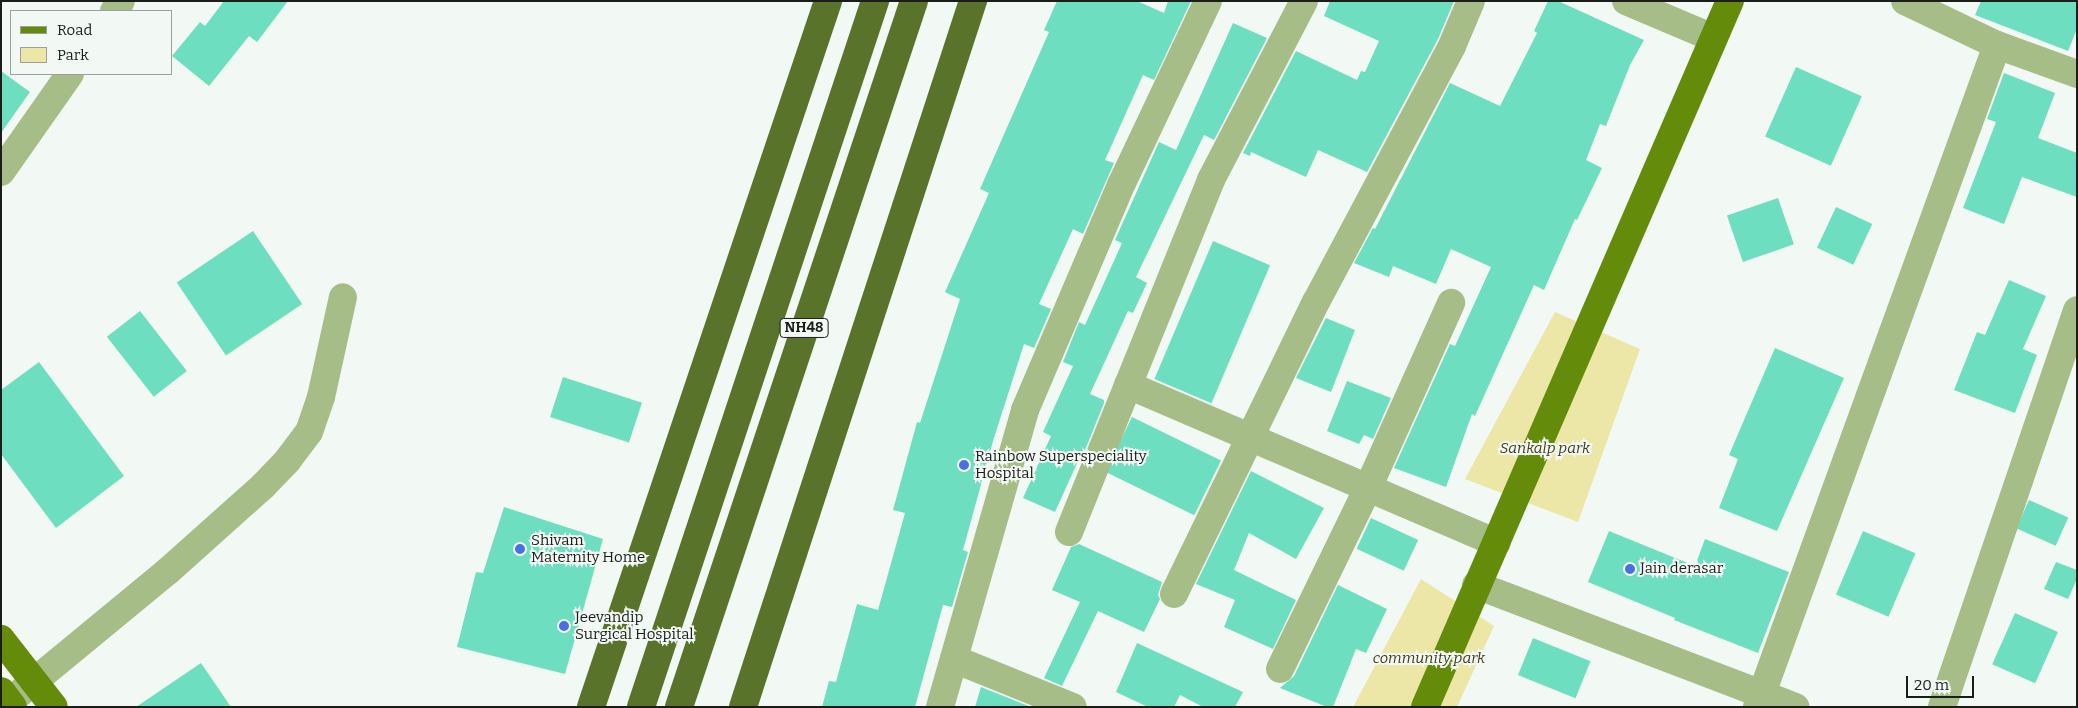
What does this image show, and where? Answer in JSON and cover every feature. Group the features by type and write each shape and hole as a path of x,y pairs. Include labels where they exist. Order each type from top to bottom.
{"highway":[{"path":"591,707 828,1"},
{"name":"NH48","path":"641,707 876,1"},
{"name":"NH48","path":"679,707 694,656 914,1"},
{"path":"743,707 973,1"}],"main road":[{"path":"1425,707 1476,585 1497,543 1730,1"},
{"path":"1,639 54,707"}],"street":[{"path":"940,707 1025,410 1122,183 1208,1"},
{"path":"1069,532 1211,180 1304,1"},
{"path":"1174,594 1316,302 1452,46 1471,1"},
{"path":"1626,1 1713,38"},
{"path":"1905,1 1998,45 2077,74"},
{"path":"1760,700 1998,45"},
{"path":"1,172 69,75"},
{"path":"8,700 36,683 168,571 263,486 287,461 308,432 321,397 343,298"},
{"path":"1280,668 1368,488 1450,303"},
{"path":"1942,707 2077,310"},
{"path":"1128,385 1497,543"},
{"path":"1476,585 1760,700 1796,707"},
{"path":"954,659 1073,707"}],"green space":[{"name":"Sankalp park","path":"1555,312 1640,349 1578,522 1465,479"},
{"name":"community park","path":"1421,579 1494,626 1457,707 1353,707"}],"building":[{"path":"224,1 288,1 257,42 249,36 209,86 172,56 200,22 205,26"},
{"path":"1057,1 1137,1 1164,13 1168,1 1191,1 1154,80 1143,75 1105,160 1114,163 1083,234 1073,229 1039,304 1051,309 1034,348 1024,344 993,441 963,550 968,552 952,607 943,605 915,707 822,707 829,681 836,682 857,604 878,610 905,513 893,510 917,422 920,423 960,299 945,292 989,193 980,189 1049,32 1044,30"},
{"path":"1330,1 1454,1 1438,39 1367,172 1318,150 1306,177 1251,152 1250,156 1243,153 1296,51 1357,80 1361,71 1365,72 1379,41 1324,16"},
{"path":"1548,1 1558,1 1644,40 1630,65 1606,126 1600,124 1586,160 1602,168 1577,220 1575,219 1544,290 1534,285 1475,416 1472,414 1446,487 1394,468 1450,344 1455,346 1491,267 1451,249 1436,284 1393,266 1389,277 1354,263 1373,228 1375,229 1450,83 1500,106 1537,33 1534,31"},
{"path":"1981,1 2077,1 2077,29 2068,51 1975,15"},
{"path":"1233,23 1267,38 1214,140 1204,135 1136,277 1147,283 1133,313 1128,311 1090,394 1104,400 1104,403 1081,460 1079,459 1055,512 1023,498 1051,436 1043,432 1073,366 1063,362 1079,322 1085,325 1122,243 1115,240 1159,142 1176,150"},
{"path":"1796,67 1862,96 1831,166 1765,136"},
{"path":"1,71 30,92 1,133"},
{"path":"2004,73 2055,93 2038,138 2077,153 2077,197 2022,177 2004,224 1963,208 1996,122 1987,119"},
{"path":"1778,198 1794,244 1743,262 1727,216"},
{"path":"1836,207 1872,224 1853,265 1817,248"},
{"path":"253,231 302,304 226,355 177,282"},
{"path":"1213,241 1270,265 1211,403 1154,379"},
{"path":"2009,280 2046,296 2023,349 2037,355 2015,413 1954,390 1977,332 1985,335"},
{"path":"140,311 187,371 154,397 107,337"},
{"path":"1326,318 1355,330 1331,392 1296,378"},
{"path":"1775,348 1844,378 1777,531 1719,508 1738,459 1729,455"},
{"path":"39,362 124,476 56,528 1,454 1,390"},
{"path":"563,377 642,403 629,443 550,417"},
{"path":"1347,381 1391,398 1373,439 1364,435 1359,444 1327,431"},
{"path":"1132,417 1221,460 1194,515 1105,472"},
{"path":"1251,471 1324,508 1296,559 1249,533 1234,570 1296,600 1273,649 1224,627 1235,600 1196,584"},
{"path":"2029,500 2068,517 2056,546 2016,528"},
{"path":"504,507 603,539 565,674 457,647 476,572 483,573"},
{"path":"1371,518 1418,540 1404,571 1357,549"},
{"path":"1609,531 1695,566 1705,539 1789,572 1758,653 1674,620 1675,618 1588,582"},
{"path":"1863,531 1915,553 1889,617 1836,595"},
{"path":"1079,544 1162,582 1158,595 1160,599 1144,632 1098,611 1062,686 1044,678 1080,602 1052,590 1071,547"},
{"path":"2056,562 2077,570 2077,579 2068,599 2044,589"},
{"path":"1338,585 1387,609 1366,653 1356,649 1333,707 1327,707 1280,688 1294,676"},
{"path":"2015,613 2058,632 2035,683 1992,664"},
{"path":"1533,638 1590,661 1576,698 1518,675"},
{"path":"1137,643 1243,692 1235,707 1203,707 1180,695 1174,707 1148,707 1116,692"},
{"path":"201,663 231,707 136,707"},
{"path":"981,687 1031,707 975,707"}],"place":[{"name":"Rainbow Superspeciality Hospital","path":"964,465"},
{"name":"Shivam Maternity Home","path":"520,549"},
{"name":"Jain derasar","path":"1630,569"},
{"name":"Jeevandip Surgical Hospital","path":"564,626"}]}
